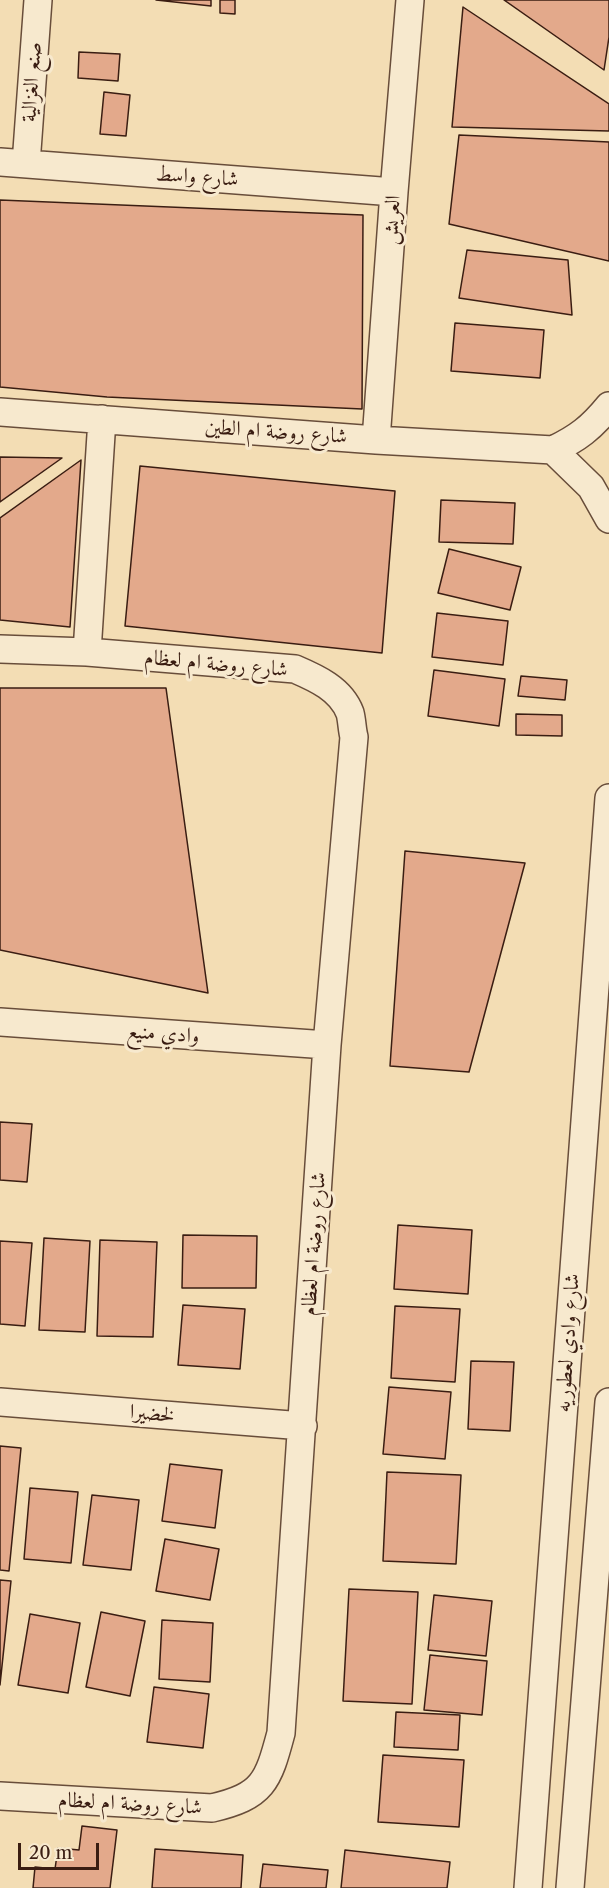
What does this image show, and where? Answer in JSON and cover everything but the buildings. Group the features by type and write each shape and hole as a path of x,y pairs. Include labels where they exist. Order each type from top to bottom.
{"street":[{"name":"صنع الغزالية","path":"13,163 38,0"},
{"name":"العريش","path":"376,440 410,0"},
{"name":"شارع واسط","path":"13,163 394,192"},
{"path":"609,406 578,438 553,450 591,487 609,519"},
{"name":"شارع روضة ام الطين","path":"0,412 376,440 553,450"},
{"path":"87,652 102,420"},
{"name":"شارع روضة ام لعظام","path":"0,649 87,652 295,669 318,679 337,693 350,713 354,737 327,1046 281,1733 273,1766 258,1789 236,1802 212,1808 0,1797"},
{"name":"شارع وادي لعطوريه","path":"528,1888 609,798"},
{"name":"وادي منيع","path":"0,1022 327,1046"},
{"name":"لخضيرا","path":"0,1402 303,1426"},
{"path":"570,1888 609,1402"}]}
